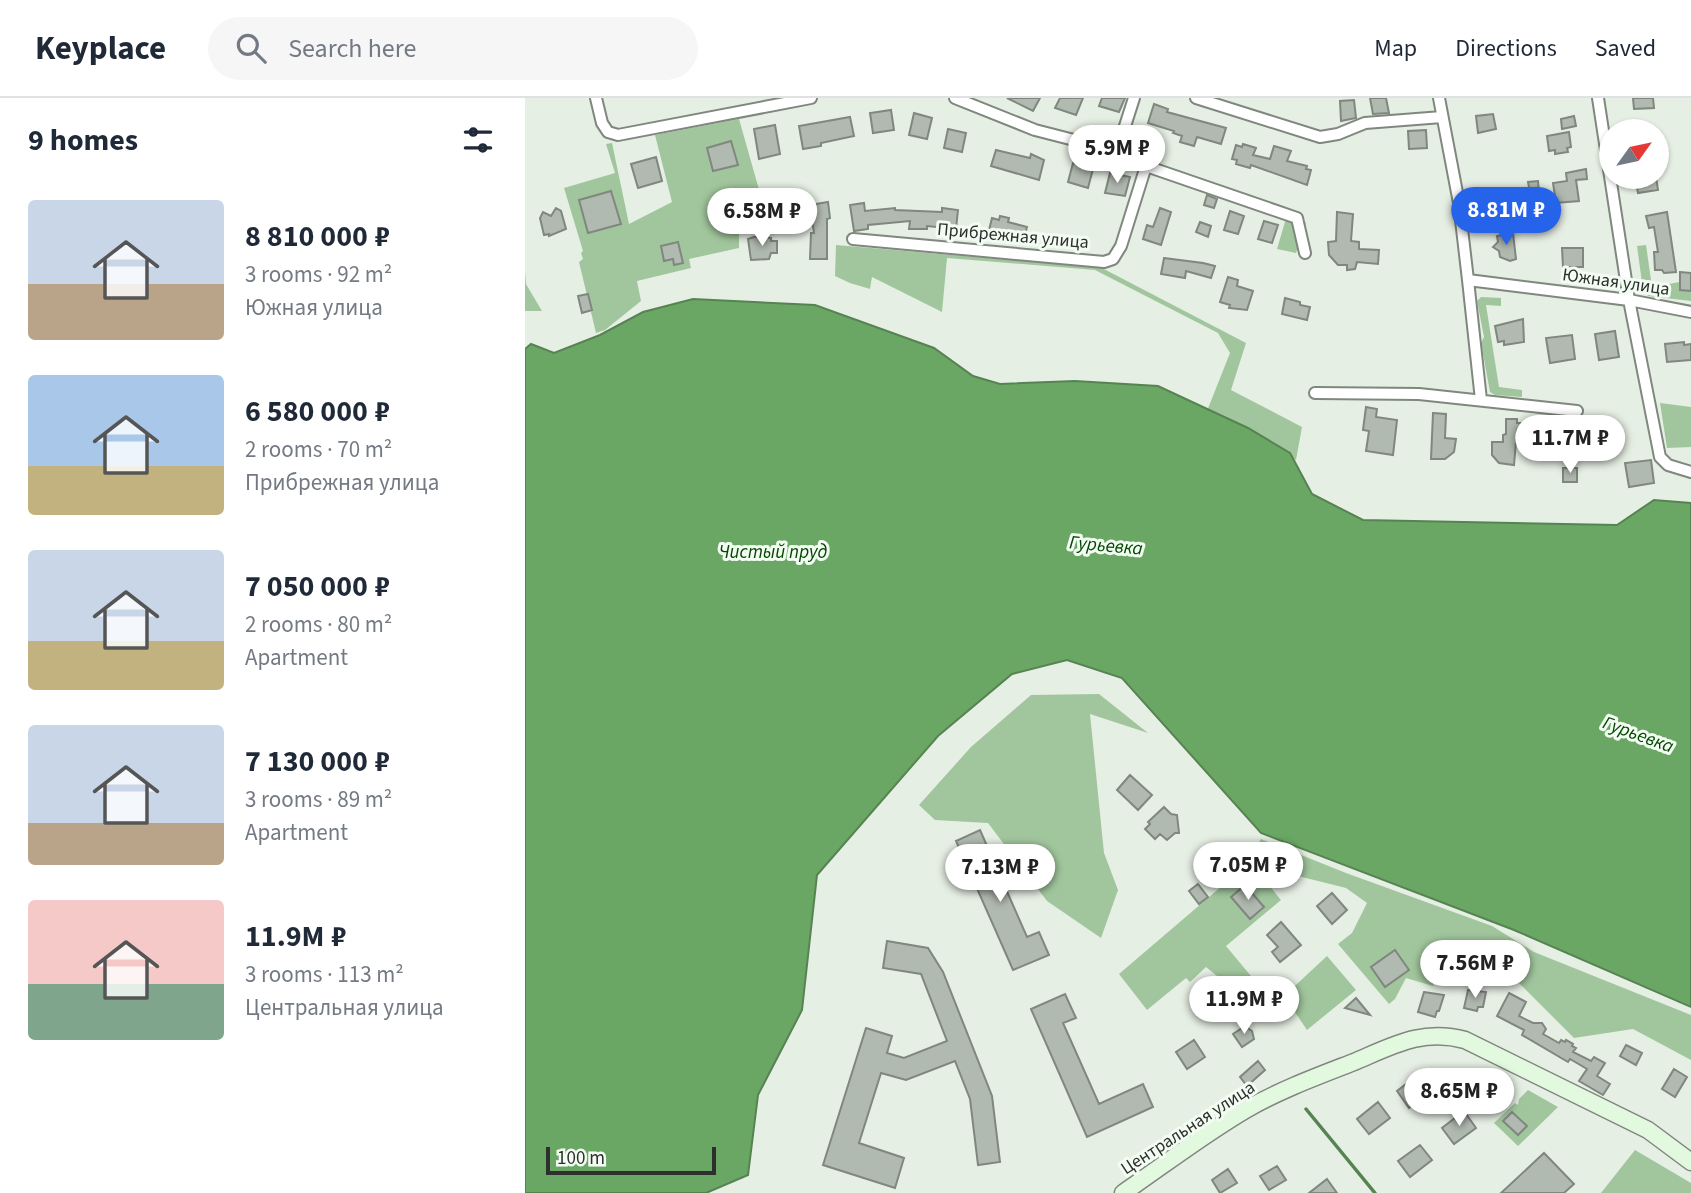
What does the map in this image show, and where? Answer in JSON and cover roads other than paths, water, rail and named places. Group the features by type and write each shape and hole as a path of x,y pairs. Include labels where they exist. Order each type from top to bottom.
{"main road":[{"name":"Центральная улица","path":"1123,1193 1247,1109 1294,1086 1387,1048 1427,1035 1465,1040 1648,1130 1691,1162"}],"street":[{"path":"596,98 602,123 608,132 618,135 811,98"},
{"path":"955,98 1035,130 1117,151 1146,166 1297,218 1305,253"},
{"path":"1117,151 1134,98"},
{"path":"1196,98 1320,137 1338,134 1365,123 1441,117"},
{"path":"1439,98 1459,203 1481,400"},
{"path":"1598,98 1629,300 1660,457 1668,465 1691,472"},
{"name":"Прибрежная улица","path":"853,239 1104,262 1113,259 1121,246 1146,166"},
{"name":"Южная улица","path":"1468,280 1629,300 1691,312"},
{"path":"1315,393 1419,394 1577,411"}],"water":[{"name":"Чистый пруд","path":"693,299 815,305 934,348 973,376 1000,384 1075,381 1158,386 1248,428 1290,453 1312,494 1363,520 1617,525 1654,500 1691,503 1691,1007 1514,930 1261,833 1122,678 1067,660 1012,674 938,736 817,875 802,1010 758,1095 748,1175 706,1193 525,1193 525,349 531,344 554,353 600,335 643,312"}],"waterway":[{"path":"1306,1109 1375,1193"}],"water label":[{"name":"Гурьевка","path":"1106,546"},
{"name":"Гурьевка","path":"1638,735"}]}
